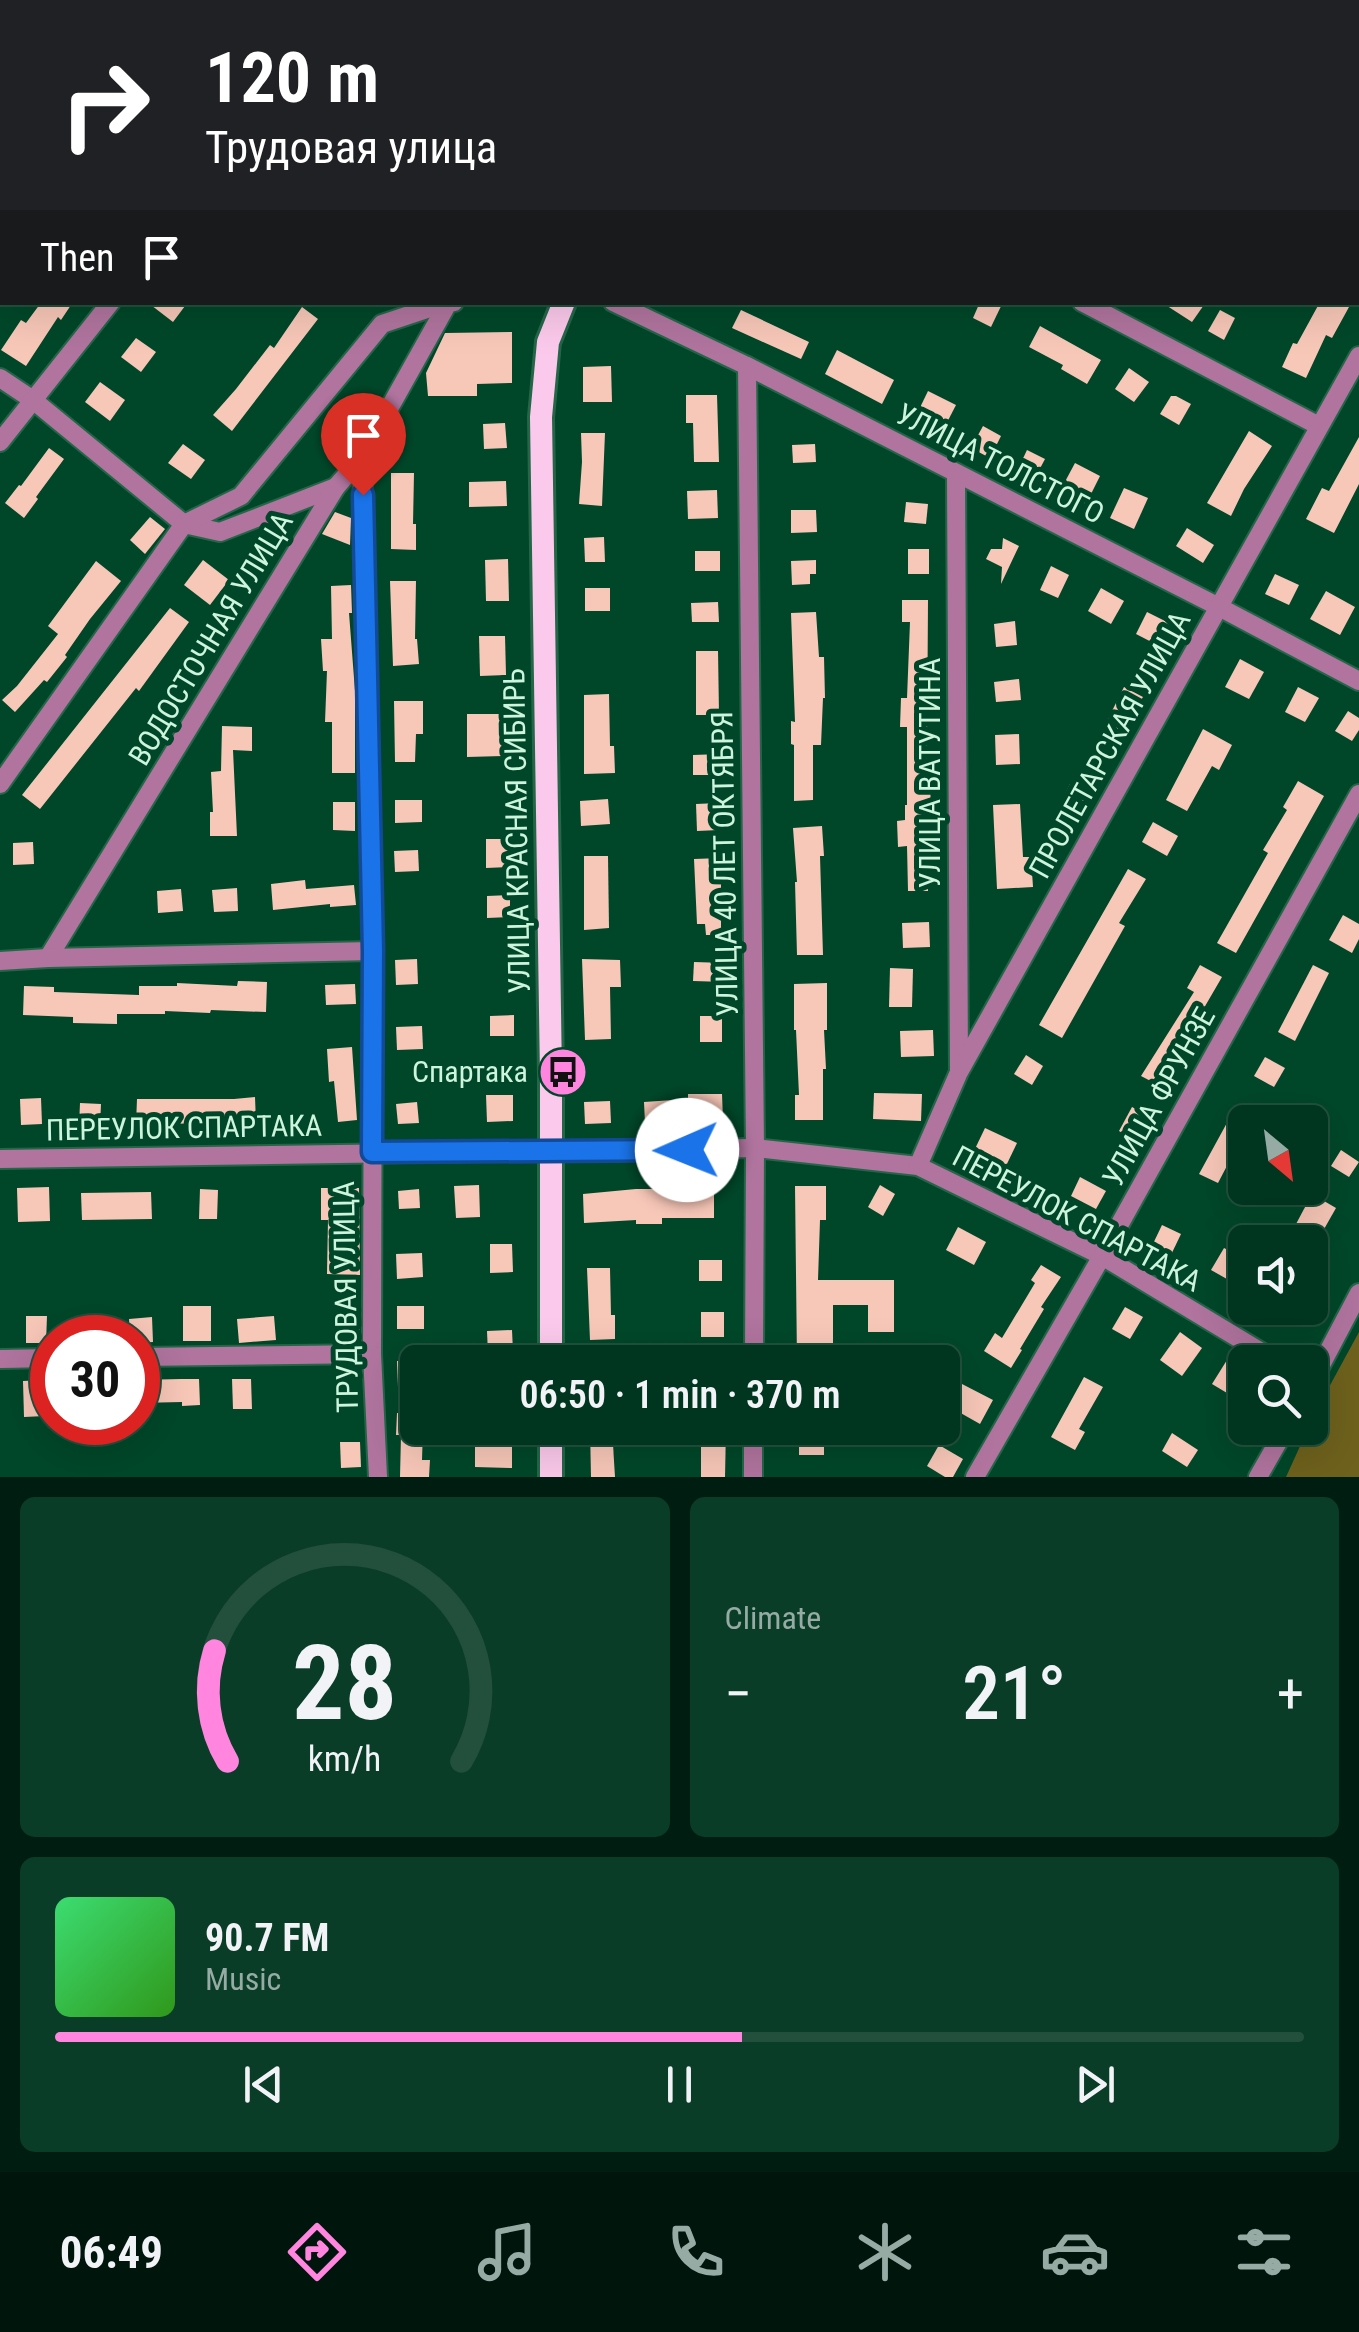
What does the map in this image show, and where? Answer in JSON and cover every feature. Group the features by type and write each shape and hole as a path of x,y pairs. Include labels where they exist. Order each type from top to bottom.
{"main road":[{"name":"УЛИЦА КРАСНАЯ СИБИРЬ","path":"551,1345 542,417 548,342 563,305"},
{"path":"550,1477 551,1445"}],"street":[{"path":"0,442 109,305"},
{"path":"0,784 184,524 241,496 382,324 444,305"},
{"name":"ВОДОСТОЧНАЯ УЛИЦА","path":"48,958 336,487 362,457 449,305"},
{"name":"УЛИЦА ТОЛСТОГО","path":"619,305 748,366 1359,681"},
{"path":"1088,305 1320,426"},
{"name":"ПРОЛЕТАРСКАЯ УЛИЦА","path":"918,1166 959,1072 1359,356"},
{"name":"УЛИЦА 40 ЛЕТ ОКТЯБРЯ","path":"748,366 754,1345"},
{"path":"0,378 33,400 184,524 220,532 336,487"},
{"name":"ТРУДОВАЯ УЛИЦА","path":"362,457 373,951 372,1354 378,1477"},
{"name":"УЛИЦА ВАТУТИНА","path":"956,474 959,1072"},
{"name":"УЛИЦА ФРУНЗЕ","path":"975,1477 1359,794"},
{"path":"0,961 373,951"},
{"name":"ПЕРЕУЛОК СПАРТАКА","path":"0,1159 755,1148 918,1166 1102,1256 1250,1345"},
{"path":"1328,1350 1359,1293"},
{"path":"160,1357 372,1354"},
{"path":"0,1359 30,1358"},
{"path":"753,1445 753,1477"},
{"path":"1258,1477 1276,1445"}],"shaded area":[{"path":"1359,1332 1359,1477 1286,1477 1301,1445 1328,1445 1328,1389"}],"building":[{"path":"39,305 71,305 61,320 58,317 26,366 1,350 21,320 26,323"},
{"path":"151,305 186,305 173,322"},
{"path":"979,305 1002,305 991,327 973,318"},
{"path":"1166,305 1204,305 1192,322"},
{"path":"1318,305 1349,307 1332,338 1326,335 1306,378 1282,367 1293,343 1297,344"},
{"path":"302,307 318,319 232,431 213,415 270,345 274,348"},
{"path":"741,310 809,342 801,359 732,328"},
{"path":"1220,310 1235,318 1224,340 1208,331"},
{"path":"1040,326 1101,360 1087,384 1061,369 1063,365 1029,347"},
{"path":"512,332 512,383 477,384 477,396 428,396 426,373 445,333"},
{"path":"136,338 156,352 141,372 121,357"},
{"path":"837,350 894,380 882,404 825,374"},
{"path":"611,366 612,402 583,402 583,367"},
{"path":"1129,368 1149,382 1134,402 1115,389"},
{"path":"100,382 125,400 110,421 85,402"},
{"path":"928,391 956,405 940,436 913,422"},
{"path":"686,395 717,395 719,462 694,462 693,423 686,423"},
{"path":"1171,396 1191,404 1179,425 1160,414"},
{"path":"505,423 507,448 484,449 483,424"},
{"path":"983,426 1001,436 990,458 971,448"},
{"path":"1249,431 1272,446 1231,516 1207,503"},
{"path":"581,433 605,433 602,506 579,504"},
{"path":"1359,437 1359,484 1334,533 1306,519 1322,488 1329,491"},
{"path":"183,444 205,460 191,479 168,463"},
{"path":"815,444 816,462 793,463 792,445"},
{"path":"49,448 64,459 24,518 5,503"},
{"path":"1027,450 1045,459 1035,478 1018,469"},
{"path":"1075,463 1100,476 1086,504 1060,491"},
{"path":"391,473 414,473 416,550 391,549"},
{"path":"506,481 507,506 469,507 469,482"},
{"path":"1124,488 1148,498 1134,529 1110,518"},
{"path":"717,490 718,518 688,519 687,491"},
{"path":"906,502 928,504 926,524 904,522"},
{"path":"791,510 816,510 817,532 791,533"},
{"path":"335,512 351,518 350,545 322,534"},
{"path":"150,517 165,529 145,554 130,540"},
{"path":"1187,528 1214,545 1203,563 1176,546"},
{"path":"604,537 605,562 585,562 584,538"},
{"path":"1003,538 1019,546 1001,584 1002,567 986,559 991,549 1002,549"},
{"path":"908,549 929,549 929,574 908,574"},
{"path":"695,551 720,551 720,571 695,571"},
{"path":"508,559 509,601 486,601 485,560"},
{"path":"203,560 229,580 210,605 184,585"},
{"path":"816,560 816,574 810,574 810,584 792,585 791,561"},
{"path":"96,561 121,581 47,682 44,680 15,712 2,700 58,634 48,626"},
{"path":"1051,566 1069,575 1058,598 1040,590"},
{"path":"1275,574 1299,585 1289,605 1265,594"},
{"path":"390,581 416,581 415,639 419,664 393,666"},
{"path":"351,585 355,773 332,773 332,722 325,722 327,671 323,671 321,639 332,639 331,586"},
{"path":"585,588 610,588 610,611 585,611"},
{"path":"1101,588 1124,601 1111,624 1088,611"},
{"path":"1326,591 1355,607 1340,635 1310,619"},
{"path":"902,600 928,600 927,750 931,750 932,846 928,846 928,891 908,891 907,846 898,847 897,821 905,820 907,805 907,727 900,727 901,698 907,698 910,622 902,622"},
{"path":"718,602 719,622 692,622 691,603"},
{"path":"170,608 189,622 139,691 136,688 40,809 22,795"},
{"path":"816,612 819,657 824,657 821,745 813,745 813,800 794,801 791,613"},
{"path":"1147,612 1179,628 1167,650 1136,634"},
{"path":"1015,621 1017,645 996,647 994,624"},
{"path":"479,636 505,636 506,675 480,676"},
{"path":"696,651 718,651 719,715 696,715"},
{"path":"1240,659 1264,672 1249,699 1225,687"},
{"path":"1019,679 1021,700 996,702 994,682"},
{"path":"1124,687 1143,697 1110,759 1092,751"},
{"path":"1298,687 1319,698 1305,722 1285,712"},
{"path":"609,694 615,773 584,774 584,695"},
{"path":"394,701 423,701 423,734 416,734 415,762 395,762"},
{"path":"1348,711 1359,718 1359,730 1352,741 1335,731"},
{"path":"467,714 503,714 503,756 467,757"},
{"path":"222,726 252,727 252,751 233,750 237,836 210,836 211,772 221,771"},
{"path":"1203,729 1232,745 1219,770 1212,766 1187,811 1166,800"},
{"path":"1019,734 1020,764 996,765 995,735"},
{"path":"721,754 721,775 693,775 693,755"},
{"path":"1298,781 1324,796 1236,953 1217,943 1268,853 1263,850 1287,810 1283,807"},
{"path":"1070,784 1092,794 1081,817 1059,806"},
{"path":"608,799 610,824 581,826 580,801"},
{"path":"395,800 422,800 422,822 395,823"},
{"path":"333,802 355,802 355,831 333,830"},
{"path":"718,803 719,830 697,831 696,804"},
{"path":"1020,804 1023,857 1031,857 1033,887 997,889 993,805"},
{"path":"1153,822 1178,836 1167,856 1142,842"},
{"path":"822,826 823,955 797,955 793,828"},
{"path":"486,839 508,839 509,867 486,868"},
{"path":"33,842 34,864 13,865 13,843"},
{"path":"418,850 419,871 395,872 394,851"},
{"path":"584,856 608,856 609,928 584,930"},
{"path":"721,858 721,935 706,935 705,924 697,924 694,859"},
{"path":"1128,869 1146,879 1119,923 1125,926 1062,1038 1039,1025"},
{"path":"305,880 306,889 354,885 356,905 273,910 271,884"},
{"path":"237,888 238,911 214,912 212,890"},
{"path":"181,889 183,911 158,913 157,891"},
{"path":"510,895 510,917 487,918 487,896"},
{"path":"1343,915 1359,924 1359,939 1352,953 1329,940"},
{"path":"929,922 930,947 903,948 902,923"},
{"path":"417,959 418,984 396,985 395,960"},
{"path":"582,959 620,960 621,987 610,987 611,1039 585,1040"},
{"path":"694,962 726,963 725,982 693,981"},
{"path":"1200,965 1222,977 1197,1020 1201,1022 1172,1066 1175,1068 1164,1088 1141,1076 1194,992 1187,988"},
{"path":"1313,965 1329,973 1295,1041 1278,1032"},
{"path":"890,968 913,969 912,1007 889,1007"},
{"path":"238,981 267,982 266,1012 117,1014 117,1024 73,1023 73,1017 23,1015 24,986 54,987 54,992 139,995 139,986 237,986"},
{"path":"827,983 823,1120 795,1120 795,1095 799,1095 794,984"},
{"path":"355,984 356,1004 326,1005 325,985"},
{"path":"514,1015 514,1036 490,1036 490,1016"},
{"path":"700,1016 722,1016 722,1042 700,1042"},
{"path":"422,1026 423,1049 397,1050 396,1027"},
{"path":"933,1030 934,1056 901,1057 900,1031"},
{"path":"352,1047 357,1120 338,1122 327,1049"},
{"path":"1026,1055 1043,1066 1032,1085 1014,1074"},
{"path":"1265,1057 1285,1068 1274,1087 1254,1076"},
{"path":"874,1093 922,1094 921,1121 873,1119"},
{"path":"688,1094 722,1094 723,1120 645,1123 644,1102 688,1099"},
{"path":"486,1095 513,1095 513,1121 487,1122"},
{"path":"255,1097 256,1123 136,1124 137,1099"},
{"path":"41,1098 42,1124 21,1125 20,1099"},
{"path":"610,1101 611,1123 585,1124 584,1102"},
{"path":"417,1102 419,1123 398,1124 396,1104"},
{"path":"80,1103 101,1104 100,1127 79,1126"},
{"path":"1132,1107 1151,1117 1137,1142 1119,1131"},
{"path":"1228,1121 1228,1164 1218,1183 1199,1174"},
{"path":"985,1128 1017,1143 1005,1168 973,1153"},
{"path":"1341,1150 1359,1162 1349,1177 1331,1166"},
{"path":"1080,1177 1106,1191 1096,1209 1071,1196"},
{"path":"479,1185 480,1217 456,1218 454,1186"},
{"path":"880,1185 895,1194 883,1216 868,1207"},
{"path":"714,1186 714,1218 662,1218 662,1224 636,1224 636,1220 584,1223 583,1194"},
{"path":"795,1186 826,1186 826,1220 820,1220 818,1280 894,1280 894,1332 868,1332 868,1305 833,1305 833,1345 797,1345"},
{"path":"49,1187 50,1221 18,1222 17,1188"},
{"path":"321,1188 359,1188 360,1275 327,1274 328,1220 321,1220"},
{"path":"200,1189 218,1190 217,1219 199,1219"},
{"path":"419,1189 420,1208 399,1209 398,1191"},
{"path":"151,1192 152,1219 82,1220 81,1193"},
{"path":"1328,1203 1336,1208 1326,1225 1296,1224 1306,1205"},
{"path":"1162,1225 1181,1234 1169,1259 1150,1250"},
{"path":"958,1227 986,1242 974,1265 946,1250"},
{"path":"490,1244 512,1244 513,1272 490,1273"},
{"path":"1224,1248 1228,1250 1228,1280 1211,1270"},
{"path":"422,1253 423,1277 397,1279 396,1254"},
{"path":"699,1260 722,1260 722,1281 699,1281"},
{"path":"1041,1265 1061,1277 1041,1307 1044,1309 1011,1368 984,1351 995,1333 1002,1338 1035,1283 1031,1280"},
{"path":"587,1268 610,1268 615,1339 590,1340"},
{"path":"183,1306 211,1306 211,1341 183,1341"},
{"path":"397,1306 424,1306 424,1329 397,1329"},
{"path":"1125,1307 1143,1317 1130,1339 1112,1329"},
{"path":"701,1312 724,1312 724,1337 701,1337"},
{"path":"26,1316 30,1316 30,1343 26,1343"},
{"path":"274,1316 276,1340 239,1343 237,1319"},
{"path":"360,1318 360,1338 335,1339 334,1319"},
{"path":"512,1330 513,1345 488,1345 487,1331"},
{"path":"1180,1332 1202,1348 1182,1376 1160,1360"},
{"path":"1227,1360 1228,1361 1228,1394 1212,1384"},
{"path":"400,1361 400,1387 398,1387"},
{"path":"1084,1377 1103,1387 1079,1429 1085,1432 1075,1450 1051,1437"},
{"path":"199,1379 200,1405 160,1402 160,1380"},
{"path":"232,1379 251,1379 252,1409 233,1409"},
{"path":"23,1381 30,1381 30,1417 24,1417"},
{"path":"962,1384 993,1400 980,1424 960,1413"},
{"path":"397,1413 400,1413 400,1435 396,1435"},
{"path":"1172,1433 1198,1450 1187,1467 1162,1451"},
{"path":"340,1442 360,1442 361,1467 341,1468"},
{"path":"401,1445 422,1445 422,1460 430,1460 429,1477 400,1477"},
{"path":"475,1445 512,1445 512,1468 475,1467"},
{"path":"590,1445 613,1445 615,1477 591,1477"},
{"path":"701,1445 726,1445 725,1477 701,1477"},
{"path":"799,1445 824,1445 824,1455 799,1455"},
{"path":"939,1445 963,1459 953,1477 945,1477 927,1466"}],"place":[{"name":"Спартака","path":"563,1072"}],"route":[{"path":"363,495 373,951 372,1152 687,1150"}]}
